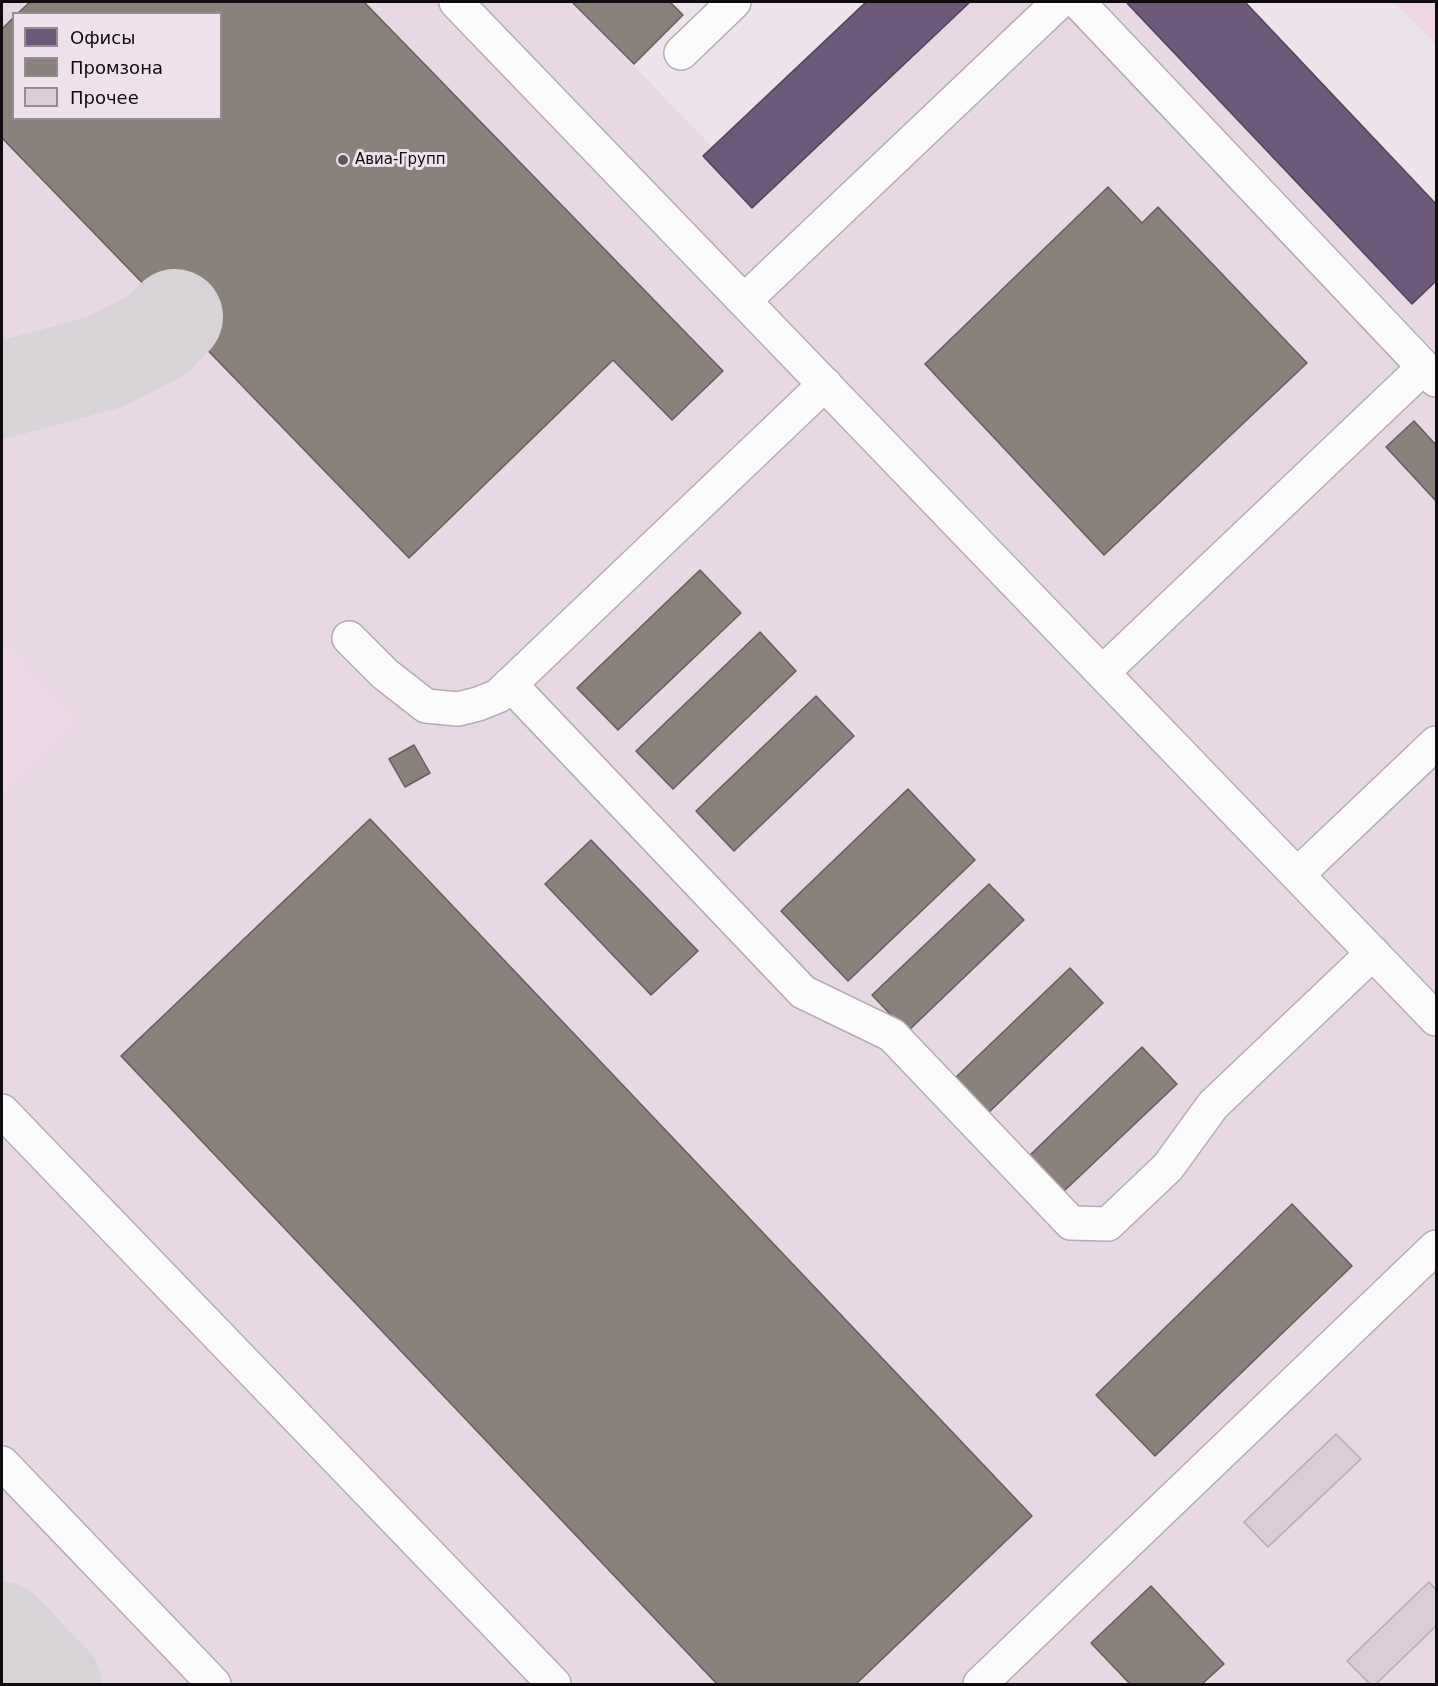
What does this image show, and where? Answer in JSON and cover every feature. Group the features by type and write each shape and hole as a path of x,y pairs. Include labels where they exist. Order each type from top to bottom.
{"lane":[{"path":"456,2 1437,1019"},
{"path":"745,300 1059,2"},
{"path":"1078,2 1430,373 1103,672"},
{"path":"681,53 725,5"},
{"path":"349,638 385,674 426,705 458,709 498,696 825,384"},
{"path":"510,684 803,992 892,1035 1071,1223 1108,1224 1168,1167 1213,1105 1373,953"},
{"path":"1298,874 1437,742"},
{"path":"2,1111 554,1684"},
{"path":"980,1684 1437,1247"},
{"path":"2,1463 214,1684"}],"shaded area":[{"path":"2,2 572,2 712,147 866,2 1245,2 1436,204 1436,1684 2,1684"},
{"path":"1393,2 1436,2 1436,45"},
{"path":"2,640 78,721 2,796"}],"building: Офисы":[{"path":"866,2 970,2 752,208 703,156"},
{"path":"1126,2 1245,2 1436,204 1436,281 1412,304"}],"building: Промзона":[{"path":"30,2 364,2 723,371 672,420 613,360 409,558 2,138 2,29 12,19 12,120 222,120 222,12 19,12"},
{"path":"572,2 670,2 683,15 634,64"},
{"path":"1108,187 1142,223 1158,207 1307,363 1104,555 925,364"},
{"path":"1414,421 1436,445 1436,501 1386,447"},
{"path":"700,570 741,613 618,730 577,688"},
{"path":"760,632 796,671 673,789 636,751"},
{"path":"816,696 854,736 734,851 696,811"},
{"path":"414,745 430,773 405,787 389,759"},
{"path":"908,789 975,860 848,981 781,911"},
{"path":"370,819 1032,1516 856,1684 717,1684 121,1056"},
{"path":"591,840 698,951 651,995 545,884"},
{"path":"989,884 1024,920 907,1032 872,995"},
{"path":"1070,968 1103,1003 986,1115 953,1080"},
{"path":"1142,1047 1177,1084 1063,1192 1029,1156"},
{"path":"1292,1204 1352,1266 1155,1456 1096,1395"},
{"path":"1151,1586 1224,1664 1202,1684 1130,1684 1091,1643"}],"building: Прочее":[{"path":"1336,1434 1361,1459 1268,1547 1244,1522"},
{"path":"1429,1582 1436,1590 1436,1626 1376,1684 1370,1684 1347,1661"}],"taxiway":[{"path":"2,390 105,362 158,335 175,317"},
{"path":"2,1630 54,1684"}],"place":[{"name":"Авиа-Групп","path":"343,160"}]}
